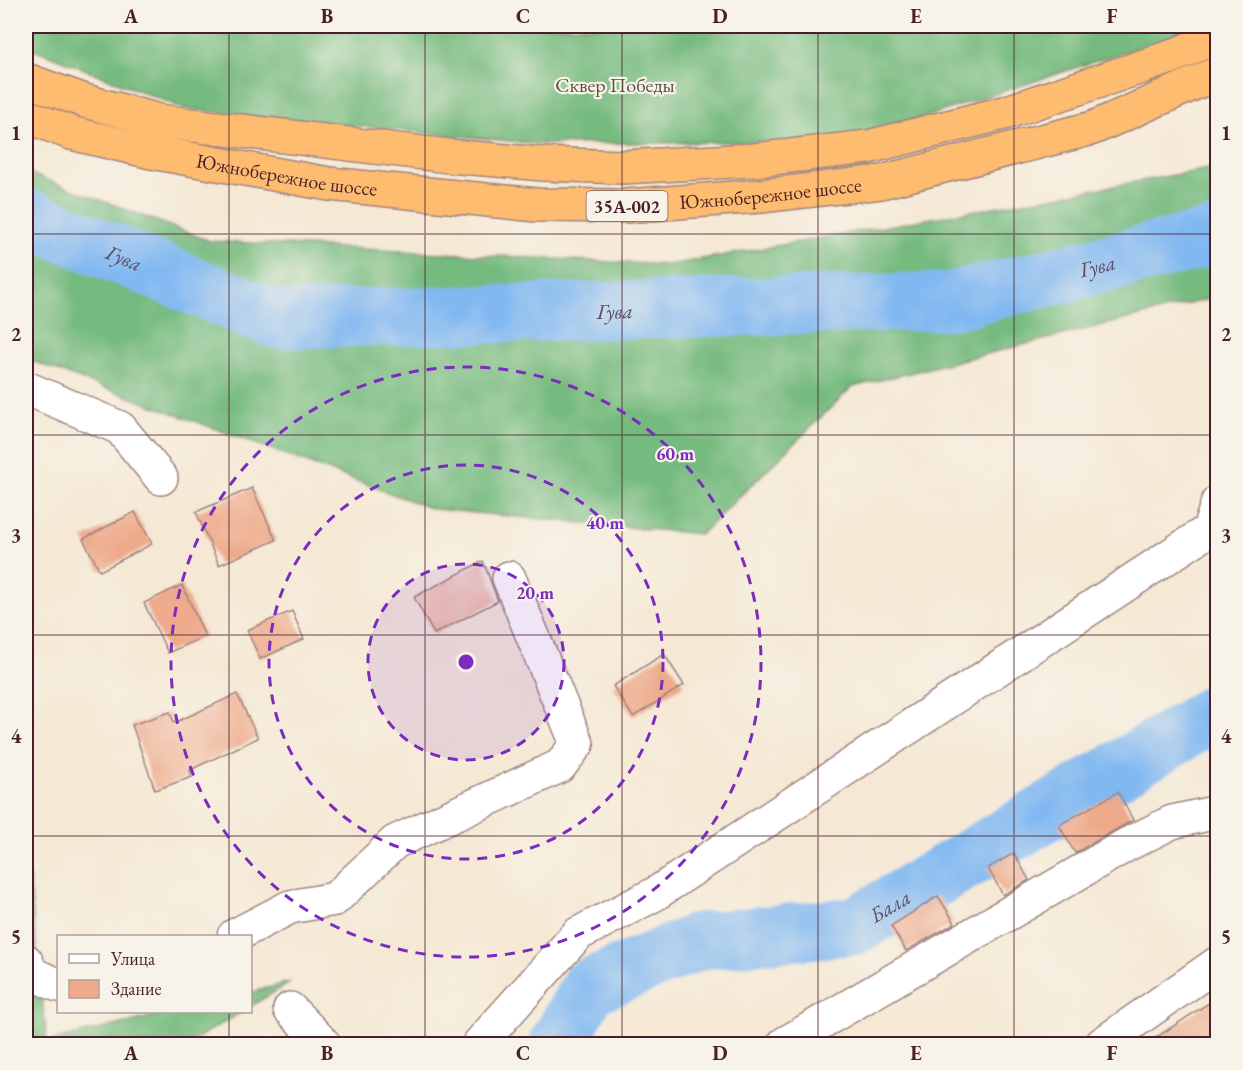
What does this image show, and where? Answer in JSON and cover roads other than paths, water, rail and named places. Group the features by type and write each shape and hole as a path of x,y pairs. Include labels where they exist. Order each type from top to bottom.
{"highway":[{"name":"Южнобережное шоссе","path":"26,80 85,101 159,121 448,156 543,164 622,166 754,160 868,147 1004,113 1059,96 1171,57 1218,36"},
{"name":"Южнобережное шоссе","path":"26,116 71,133 139,149 329,184 537,205 625,206 761,196 881,182 1093,128 1218,73"}],"street":[{"path":"26,388 120,428 161,478"},
{"path":"479,1044 578,934 655,894 1209,530 1218,502"},
{"path":"236,935 290,907 335,899 395,842 560,766 577,744 509,578"},
{"path":"784,1044 1128,844 1172,822 1218,812"},
{"path":"26,961 32,974 57,986"},
{"path":"1102,1044 1218,963"},
{"path":"290,1009 324,1044"}],"waterway":[{"name":"Гува","path":"26,217 277,320 951,301 1218,236"},
{"name":"Бала","path":"558,1044 589,987 700,941 855,926 1218,711"}],"park label":[{"name":"Сквер Победы","path":"615,85"}]}
